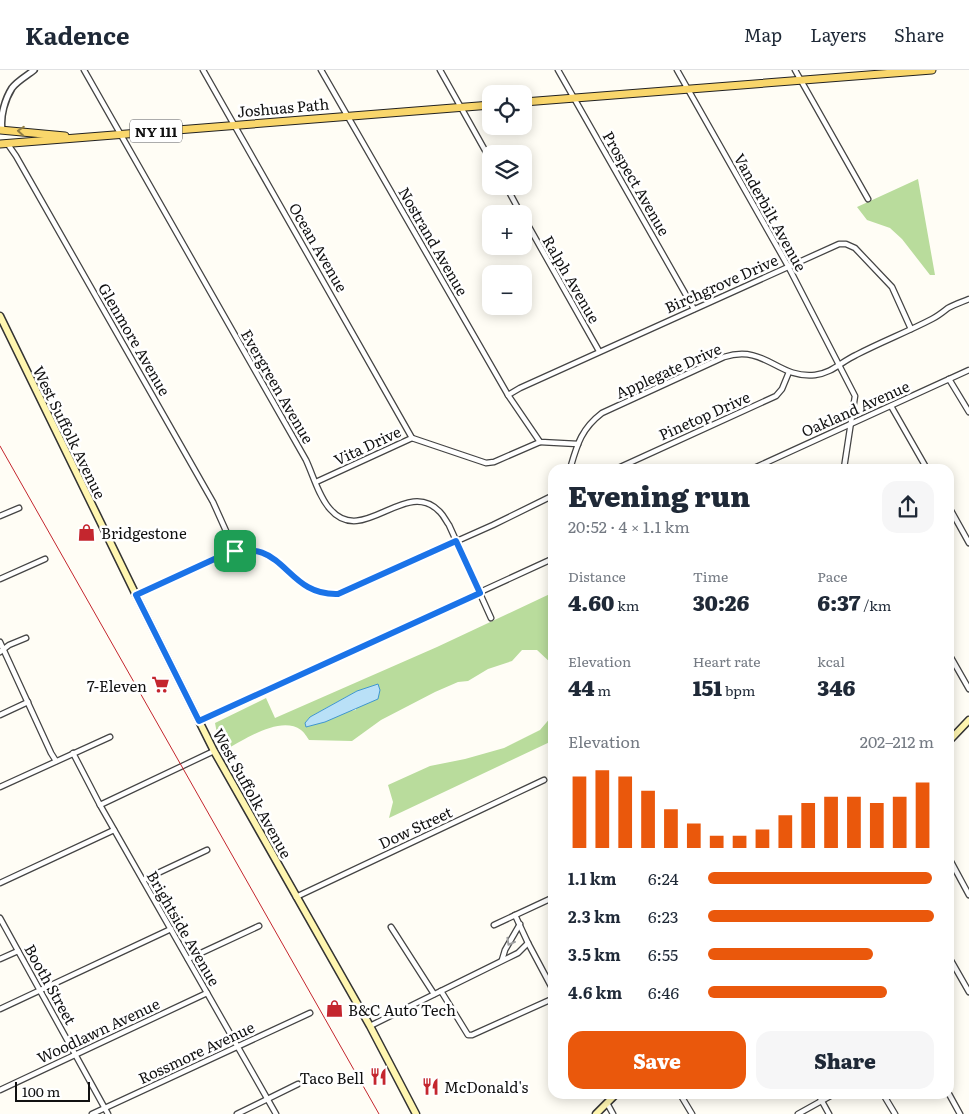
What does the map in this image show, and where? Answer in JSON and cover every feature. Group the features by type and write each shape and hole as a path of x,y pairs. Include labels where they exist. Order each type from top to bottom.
{"main road":[{"path":"532,101 932,70"},
{"name":"Joshuas Path","path":"4,143 482,106"},
{"name":"Joshuas Path","path":"1,132 77,137"},
{"name":"West Suffolk Avenue","path":"0,316 214,751 370,1026 416,1114"},
{"path":"954,736 969,720"},
{"path":"596,1114 611,1099"}],"street":[{"path":"1,132 4,108 13,87 34,70"},
{"name":"Evergreen Avenue","path":"84,70 283,420 330,510 339,517 349,521 360,521 412,501 423,502 433,506 441,512 491,618"},
{"name":"Ocean Avenue","path":"203,70 412,438"},
{"name":"Nostrand Avenue","path":"321,70 508,395 540,442"},
{"path":"440,70 482,145"},
{"name":"Prospect Avenue","path":"558,70 694,309"},
{"name":"Vanderbilt Avenue","path":"677,70 788,266 855,396 846,464"},
{"path":"796,70 868,199"},
{"name":"Glenmore Avenue","path":"4,143 21,164 209,494 235,551"},
{"name":"Ralph Avenue","path":"532,232 599,351"},
{"name":"Birchgrove Drive","path":"508,395 599,351 839,244 846,244 855,248 892,287 911,329"},
{"name":"Applegate Drive","path":"572,464 578,444 590,422 602,413 724,358 734,354 754,355 764,358 789,372 813,375 833,370 856,355 969,299"},
{"name":"Oakland Avenue","path":"763,464 969,370"},
{"name":"Pinetop Drive","path":"627,464 776,396 782,389 789,372"},
{"path":"949,379 969,412"},
{"path":"891,406 924,464"},
{"name":"Vita Drive","path":"316,482 412,438 486,462 494,462 540,442"},
{"path":"540,442 578,444"},
{"path":"136,595 235,551 249,549 274,558 296,579 312,590 325,594 338,594 548,498"},
{"path":"0,516 19,508"},
{"path":"954,516 969,543"},
{"path":"0,579 45,558"},
{"path":"199,721 548,561"},
{"path":"2,651 26,638"},
{"path":"0,642 2,651 56,761"},
{"path":"954,663 969,689"},
{"path":"0,715 28,702"},
{"path":"0,787 110,737"},
{"path":"100,805 214,751"},
{"name":"Brightside Avenue","path":"74,753 100,805 276,1114"},
{"name":"Dow Street","path":"296,897 544,780"},
{"path":"0,883 114,830"},
{"path":"142,880 207,850"},
{"path":"954,867 969,895"},
{"path":"494,925 548,900"},
{"path":"515,915 548,980"},
{"name":"Booth Street","path":"0,918 108,1114"},
{"path":"502,960 505,950 520,924"},
{"path":"188,959 259,926"},
{"path":"391,927 434,994"},
{"path":"0,1009 170,929"},
{"path":"370,1026 518,953 528,942"},
{"path":"0,959 18,951"},
{"path":"954,966 969,992"},
{"path":"441,991 468,1034 472,1035 548,1001"},
{"name":"Woodlawn Avenue","path":"0,1090 207,993"},
{"name":"Rossmore Avenue","path":"92,1114 310,1013"},
{"path":"237,1114 298,1084"},
{"path":"683,1099 692,1114"},
{"path":"798,1114 825,1099"},
{"path":"886,1099 895,1114"},
{"path":"952,1099 960,1114"},
{"path":"822,1101 829,1114"},
{"path":"607,1103 613,1114"}],"green space":[{"path":"918,179 935,275 930,275 902,239 890,228 867,220 857,207"},
{"path":"548,595 548,660 537,650 522,650 512,661 488,669 468,681 458,682 435,692 381,720 352,741 309,740 301,730 293,726 284,725 263,730 227,749 219,744 215,723 266,698 275,718 437,647","holes":["357,691 356,710 348,711 307,727 305,723 310,717"]},
{"path":"548,721 548,743 389,818 393,802 388,785 430,766 504,748 540,730"}],"water":[{"path":"378,684 380,690 378,699 325,722 306,727 305,723 310,717 357,691"}],"railway":[{"path":"0,446 379,1114"}],"place":[{"name":"Bridgestone","path":"87,532"},
{"name":"7-Eleven","path":"161,685"},
{"name":"B&C Auto Tech","path":"334,1009"},
{"name":"Taco Bell","path":"378,1077"},
{"name":"McDonald's","path":"430,1086"}],"route":[{"path":"456,541 480,593 199,721 136,595 235,551 249,549 261,552 274,558 300,583 312,590 325,594 338,594 456,541"}]}
